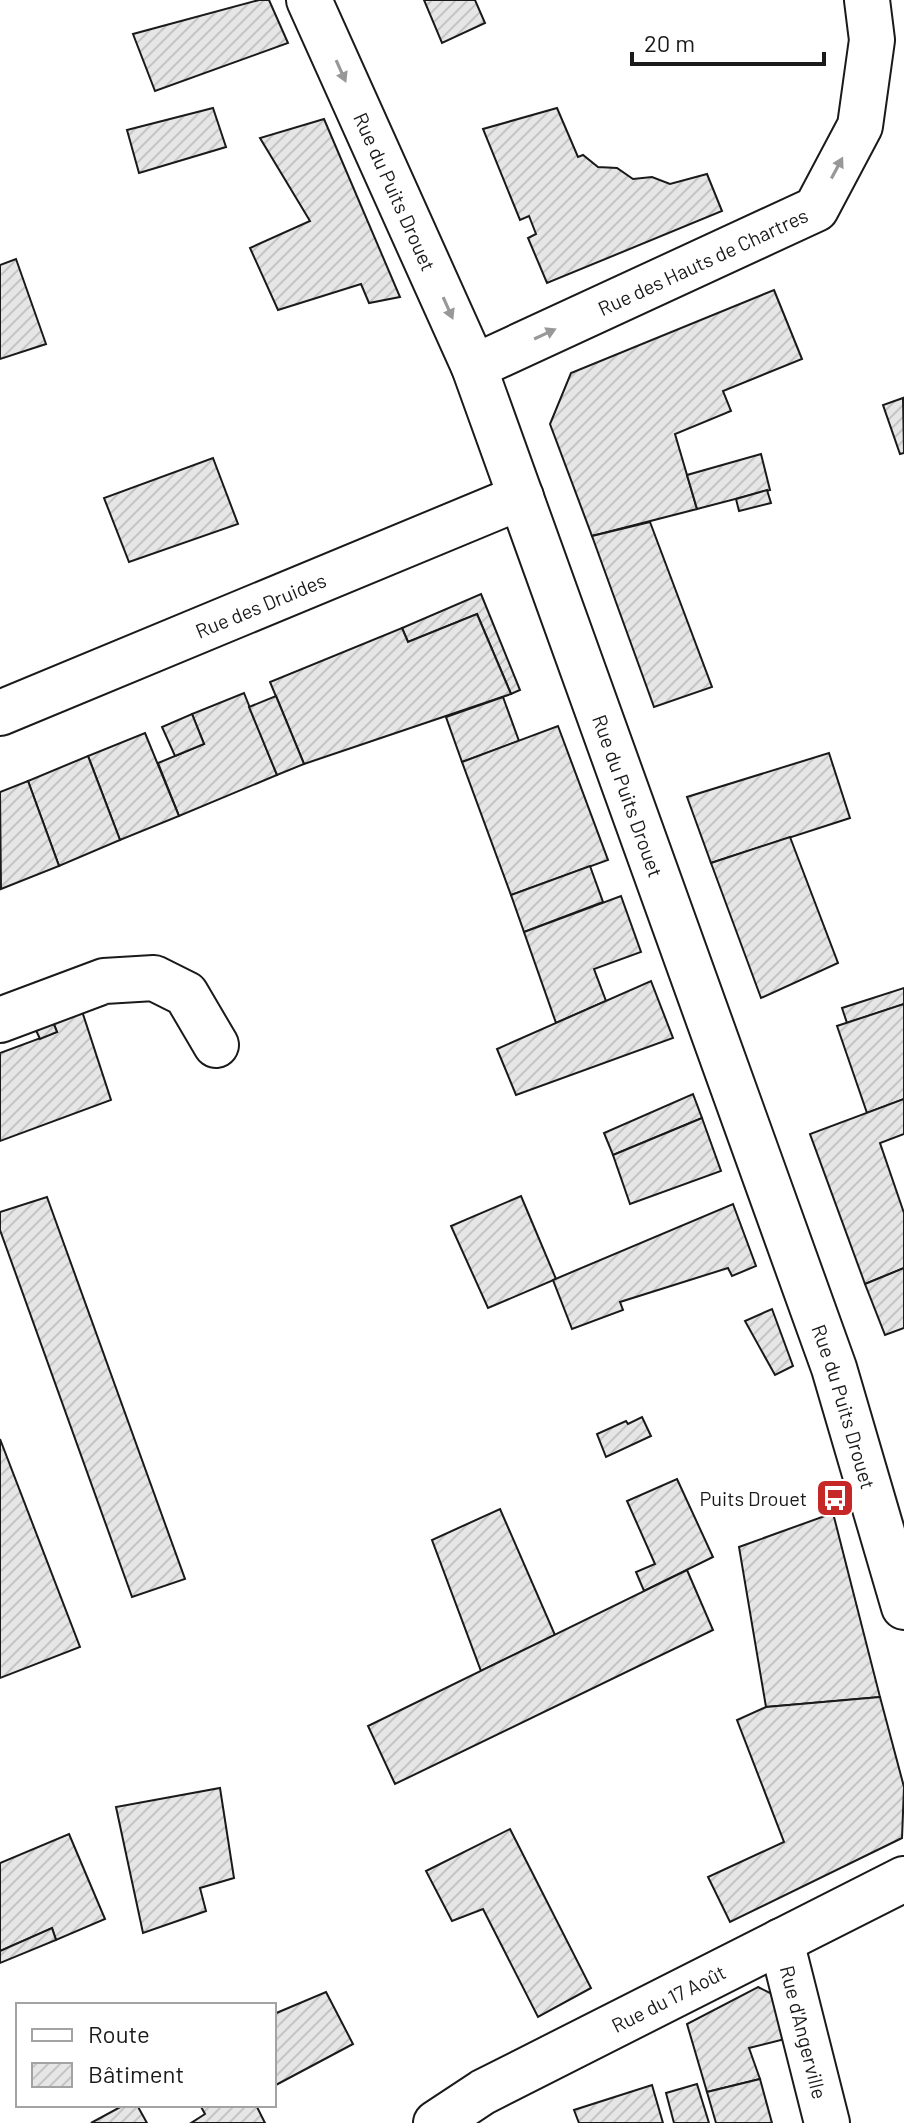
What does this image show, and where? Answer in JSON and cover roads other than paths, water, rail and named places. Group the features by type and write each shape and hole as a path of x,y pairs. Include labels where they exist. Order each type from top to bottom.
{"street":[{"name":"Rue du Puits Drouet","path":"309,0 474,367 834,1368 904,1607"},
{"name":"Rue des Hauts de Chartres","path":"474,367 816,209 860,126 872,40 867,0"},
{"name":"Rue des Druides","path":"0,713 521,497"},
{"path":"0,1020 104,981 154,978 186,994 216,1045"},
{"name":"Rue du 17 Août","path":"436,2123 483,2092 904,1879"},
{"name":"Rue d'Angerville","path":"781,1941 827,2123"}],"place":[{"name":"Puits Drouet","path":"835,1498"}]}
